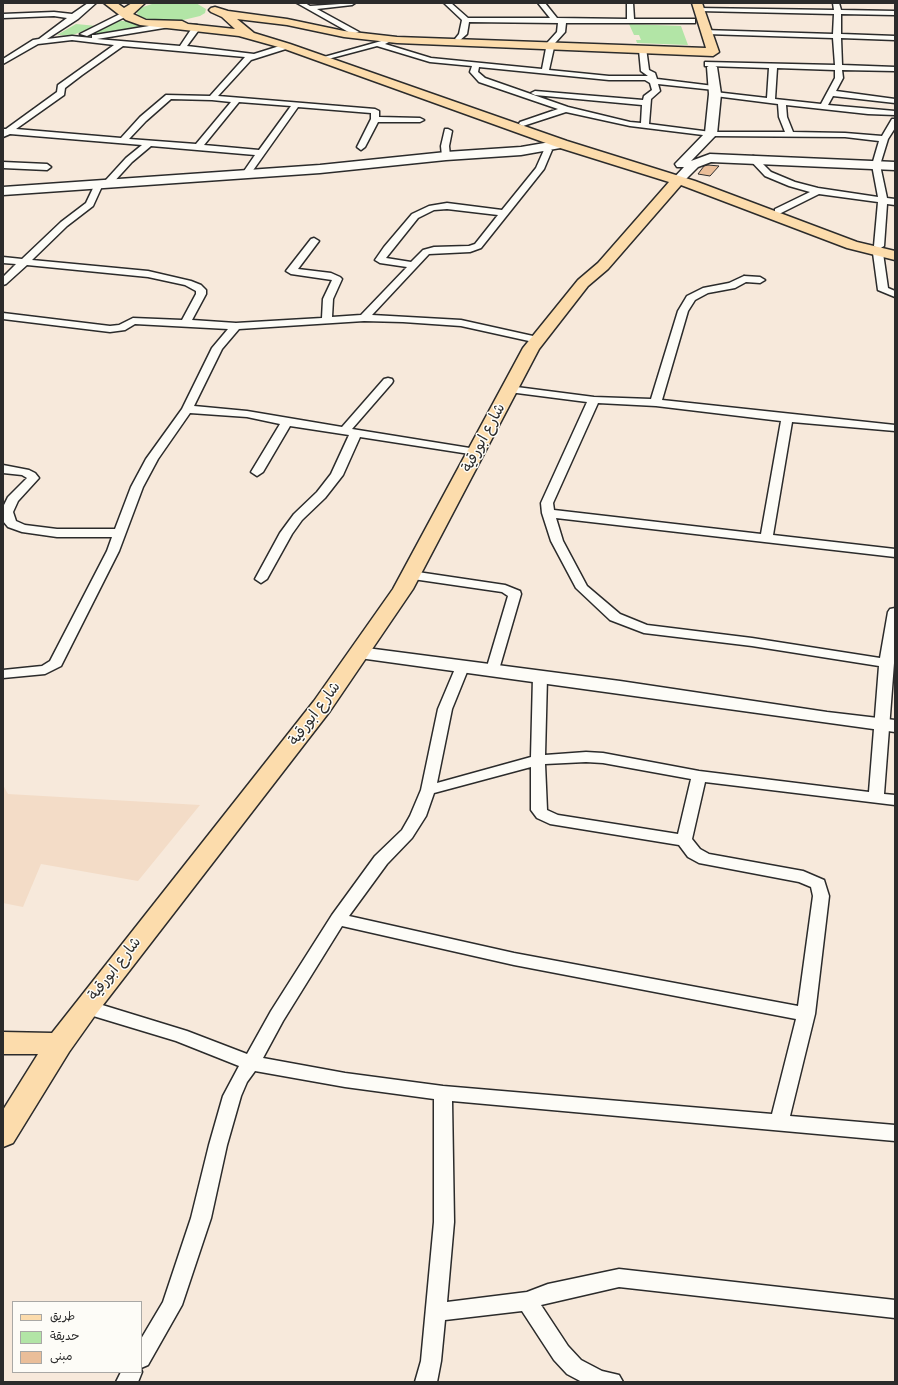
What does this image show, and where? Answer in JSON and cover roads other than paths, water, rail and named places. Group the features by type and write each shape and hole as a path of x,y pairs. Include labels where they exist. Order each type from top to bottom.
{"main road":[{"path":"109,3 127,14 130,18 144,23 250,35 286,46 878,249 895,250"},
{"path":"127,14 128,10 140,3"},
{"path":"167,25 202,20 215,10 238,3"},
{"path":"687,3 692,21 707,50"},
{"path":"698,6 706,32 707,50"},
{"path":"215,10 287,22 344,34 397,40 707,50"},
{"path":"215,10 401,38 459,39 643,50 707,50"},
{"path":"215,10 239,28 249,33 328,57 523,124 568,142 588,153 778,211 857,240 895,256"},
{"name":"شارع ابورقية","path":"3,1135 59,1044 86,1006 322,706 411,575 531,348 594,272 603,266 674,178"},
{"path":"3,1043 59,1044"}],"street":[{"path":"3,62 75,17 93,3"},
{"path":"300,3 355,32"},
{"path":"309,8 352,3"},
{"path":"447,3 466,20 692,21"},
{"path":"541,3 555,20 562,22 560,32 551,44 545,72"},
{"path":"630,3 631,21"},
{"path":"756,3 759,11"},
{"path":"825,104 839,78 837,35 838,12 836,3"},
{"path":"698,6 759,11 895,13"},
{"path":"3,16 54,14 75,17"},
{"path":"72,38 90,32 127,14"},
{"path":"459,39 463,34 466,20"},
{"path":"36,42 82,38 167,25"},
{"path":"182,48 197,28"},
{"path":"706,32 895,38"},
{"path":"82,38 121,44 182,48 254,56"},
{"path":"328,57 397,40"},
{"path":"5,132 60,93 61,87 121,44"},
{"path":"376,44 430,60 610,78 646,78 652,81 782,103 895,113"},
{"path":"212,98 244,61 254,56 286,46"},
{"path":"643,50 645,71 652,75 652,81 656,91 647,98 645,126"},
{"path":"707,50 712,65 714,91 711,134"},
{"path":"476,65 474,72 479,78 511,91 566,109 645,126 711,134 845,135 884,139"},
{"path":"712,65 895,70"},
{"path":"771,101 773,66"},
{"path":"511,91 646,103"},
{"path":"832,93 895,101"},
{"path":"124,141 144,119 169,97 212,98 374,110 376,112 375,119 361,147"},
{"path":"198,147 237,100"},
{"path":"782,103 783,117 790,135"},
{"path":"246,174 296,104"},
{"path":"523,124 566,109"},
{"path":"375,119 420,120"},
{"path":"895,121 884,139 876,165 884,201 878,249 883,290 895,294"},
{"path":"446,156 445,146 448,131"},
{"path":"5,132 260,153"},
{"name":"شارع ابورقية","path":"674,178 711,134"},
{"path":"530,150 568,142"},
{"path":"3,282 64,224 90,204 103,184 148,144"},
{"path":"698,148 729,158 895,166"},
{"path":"3,191 65,188 320,169 446,156 530,150 588,153"},
{"path":"364,318 413,265 430,251 470,249 478,246 540,169 548,150"},
{"name":"شارع ابورقية","path":"674,178 698,161 710,158 729,158"},
{"path":"753,159 768,174 792,184 818,192 895,202"},
{"path":"3,165 47,167"},
{"path":"778,211 818,192"},
{"path":"413,265 380,260 386,249 415,216 432,208 446,206 506,213"},
{"path":"314,241 291,271 331,276 337,279 328,299 327,321"},
{"path":"3,260 148,274 198,287 201,290 201,294 185,323"},
{"path":"656,403 666,364 683,311 691,298 702,291 728,288 744,279 760,280"},
{"path":"3,316 110,329 121,328 133,321 236,326 364,318 461,323 538,340"},
{"path":"3,674 45,670 56,663 113,551 137,487 152,459 187,409 217,348 236,326"},
{"path":"261,579 278,551 286,533 298,517 321,495 337,475 351,432 349,424 388,381"},
{"path":"509,389 594,400 656,403 787,418 895,428"},
{"path":"594,400 547,503 548,512 557,542 582,588 615,617 644,629 766,644 886,663"},
{"path":"187,409 247,414 287,422 476,452"},
{"path":"766,538 787,418"},
{"path":"257,472 287,422"},
{"path":"3,469 25,472 33,478 12,500 7,512 8,520 12,524 22,528 57,533 119,533"},
{"path":"548,512 895,553"},
{"path":"411,575 506,589 516,594 494,670"},
{"path":"876,797 888,726 886,663 895,612"},
{"path":"358,653 494,670 888,726"},
{"path":"142,1356 172,1305 201,1218 218,1144 232,1096 240,1078 251,1064 277,1016 338,919 382,860 407,834 418,816 428,790 445,709 462,666"},
{"path":"540,677 538,760 540,810 542,814 555,820 684,840 694,853 705,859 803,877 818,884 821,896 806,1014 779,1122"},
{"path":"428,790 538,760 603,758 699,776 895,800"},
{"path":"684,840 699,776"},
{"path":"338,919 514,959 806,1014"},
{"path":"86,1006 182,1036 251,1064 345,1080 443,1093 779,1122 895,1134"},
{"path":"426,1382 431,1361 444,1222 443,1093"},
{"path":"436,1312 527,1301 548,1293 619,1278 895,1309"},
{"path":"527,1301 561,1353 574,1367 599,1380 612,1382"},
{"path":"126,1382 131,1373"}]}
